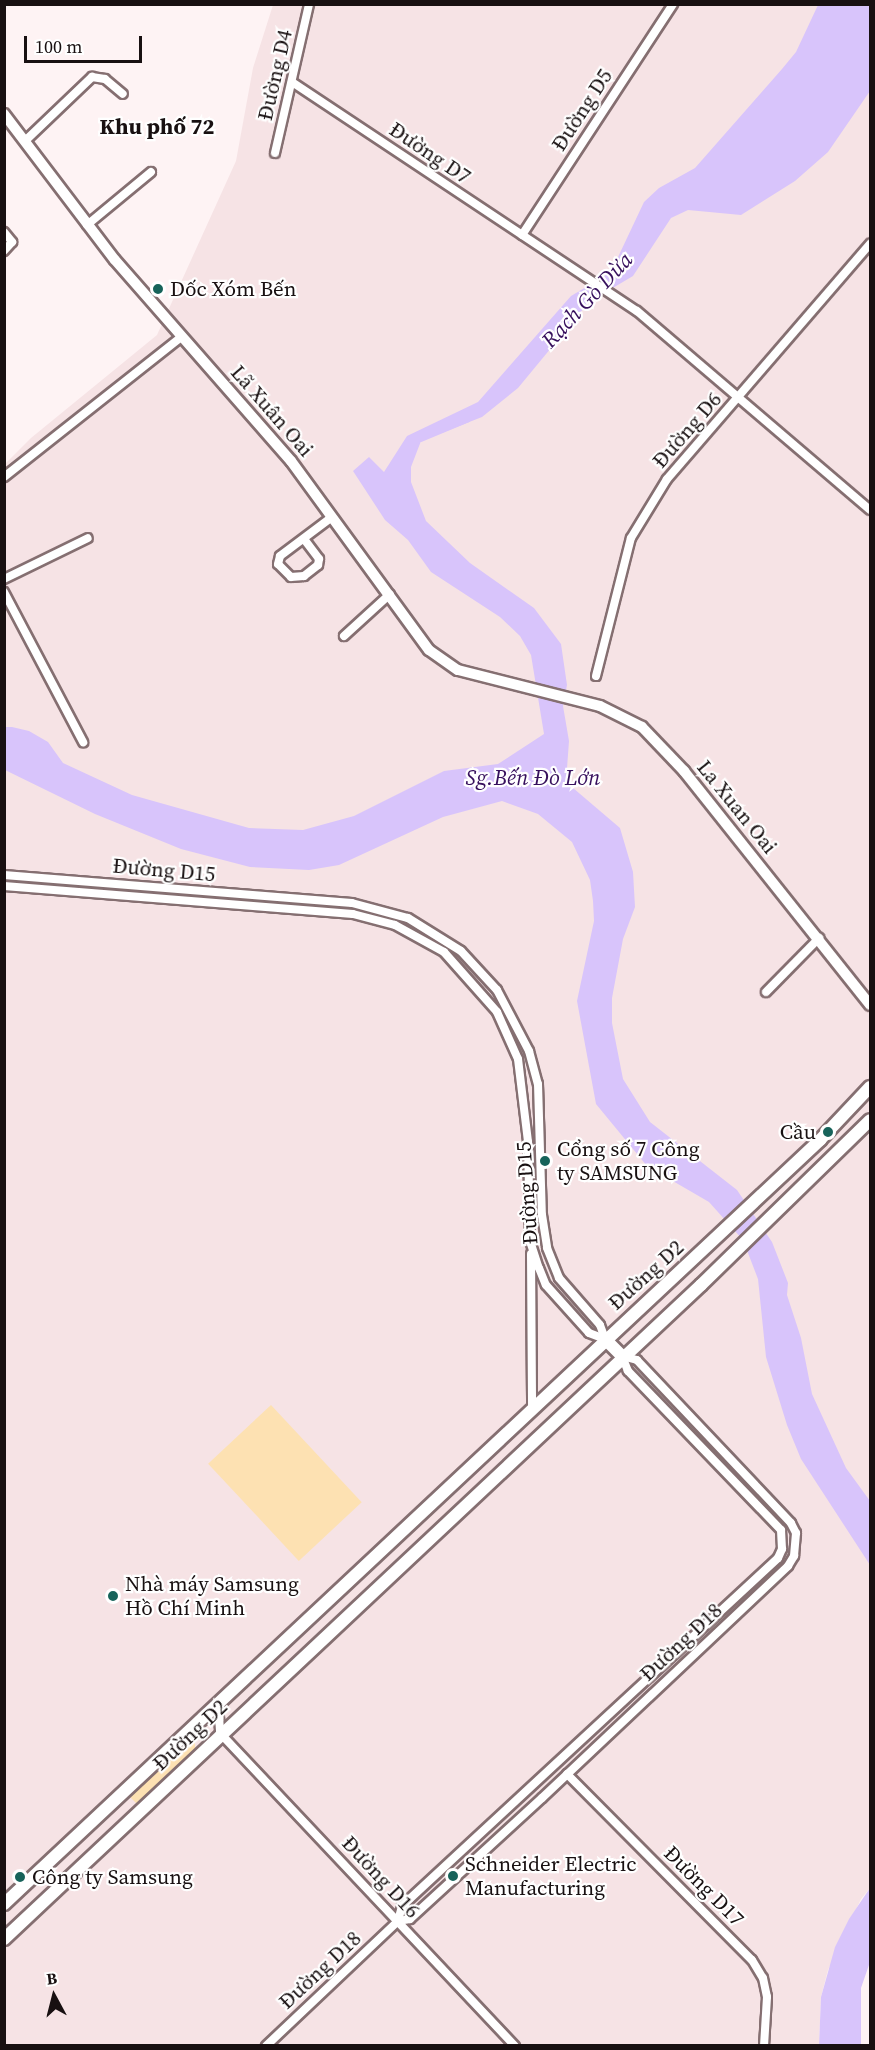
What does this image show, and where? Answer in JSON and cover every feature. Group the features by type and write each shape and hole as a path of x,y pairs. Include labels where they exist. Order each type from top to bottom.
{"main road":[{"name":"Lã Xuân Oai","path":"4,114 87,225 181,337 291,461 429,650 441,661 475,676 535,690"},
{"name":"La Xuan Oai","path":"535,690 600,706 631,719 652,735 819,938 870,1005"},
{"name":"Đường D2","path":"801,1158 810,1140 870,1079"},
{"name":"Đường D2","path":"4,1904 801,1158 870,1087"},
{"name":"Đường D2","path":"4,1939 220,1732 701,1285 812,1180 870,1120"},
{"name":"Đường D2","path":"812,1180 823,1177 870,1127"},
{"path":"605,1339 622,1356"}],"street":[{"name":"Đường D4","path":"275,153 309,4"},
{"name":"Đường D5","path":"522,235 672,5"},
{"path":"25,141 92,77 105,79 123,94"},
{"name":"Đường D7","path":"292,82 637,311 738,399"},
{"path":"87,225 151,172"},
{"path":"4,232 12,242 4,251"},
{"name":"Đường D6","path":"596,676 631,538 667,479 870,244"},
{"path":"4,477 181,337"},
{"path":"738,399 870,510"},
{"path":"304,539 319,559 318,565 304,576 291,577 278,562 304,539 332,517"},
{"path":"4,579 88,538"},
{"path":"344,636 390,594"},
{"path":"6,596 83,742"},
{"name":"Đường D15","path":"4,875 352,903 408,918 461,951 497,990 523,1035 538,1088 542,1215 548,1248 559,1278 600,1325 605,1339"},
{"path":"33,888 34,877"},
{"name":"Đường D15","path":"4,886 314,910 395,925 444,952 485,995 512,1041 524,1089 531,1247 546,1285 589,1333 605,1339"},
{"path":"766,992 819,938"},
{"path":"524,1089 538,1088"},
{"path":"528,1216 542,1215"},
{"path":"531,1247 532,1408"},
{"name":"Đường D18","path":"398,1921 410,1919 780,1574 794,1556 796,1533 791,1524 637,1360 622,1356"},
{"name":"Đường D18","path":"266,2046 398,1921 402,1906 754,1582 782,1549 782,1530 628,1371 622,1356"},
{"path":"218,1702 220,1732"},
{"name":"Đường D16","path":"220,1732 515,2046"},
{"name":"Đường D17","path":"567,1774 752,1960 767,1997 764,2046"}],"shaded area":[{"path":"273,5 870,5 870,1888 861,1899 828,1970 821,1997 819,2045 5,2045 4,465 31,438 157,335 236,161 253,68"},
{"path":"271,1405 362,1502 299,1561 208,1464"},
{"path":"189,1742 195,1743 195,1749 137,1804 130,1797"}],"water":[{"name":"Sg.Bến Đò Lớn","path":"818,5 870,5 870,91 828,152 795,181 741,215 688,210 671,218 633,276 589,302 518,388 482,417 421,441 411,467 411,482 426,521 470,563 534,608 561,644 567,685 563,706 569,741 566,782 620,828 633,872 635,907 623,939 612,998 612,1023 623,1079 650,1122 737,1190 772,1242 788,1283 787,1295 801,1338 812,1394 846,1468 870,1501 870,1565 801,1459 787,1425 766,1357 758,1279 743,1240 709,1202 647,1166 596,1104 577,1001 594,921 593,901 590,880 572,842 538,814 502,801 443,817 339,865 309,870 250,867 181,849 95,814 5,770 4,727 12,727 29,731 48,742 63,763 132,795 249,828 303,830 354,816 444,771 498,764 544,734 531,655 520,636 500,617 431,572 408,540 385,520 353,471 369,457 384,472 407,436 478,402 571,296 611,272 644,202 659,188 695,168 796,52"},
{"path":"870,1888 870,1962 861,1988 861,2045 819,2045 821,1997 835,1947 849,1919"}],"waterway":[{"name":"Rạch Gò Dừa","path":"421,441 469,421"}],"place":[{"name":"Dốc Xóm Bến","path":"158,289"},
{"name":"Cầu","path":"828,1132"},
{"name":"Cổng số 7 Công ty SAMSUNG","path":"545,1161"},
{"name":"Nhà máy Samsung Hồ Chí Minh","path":"113,1596"},
{"name":"Schneider Electric Manufacturing","path":"453,1876"},
{"name":"Công ty Samsung","path":"20,1877"}],"district":[{"name":"Khu phố 72","path":"157,127"}]}
